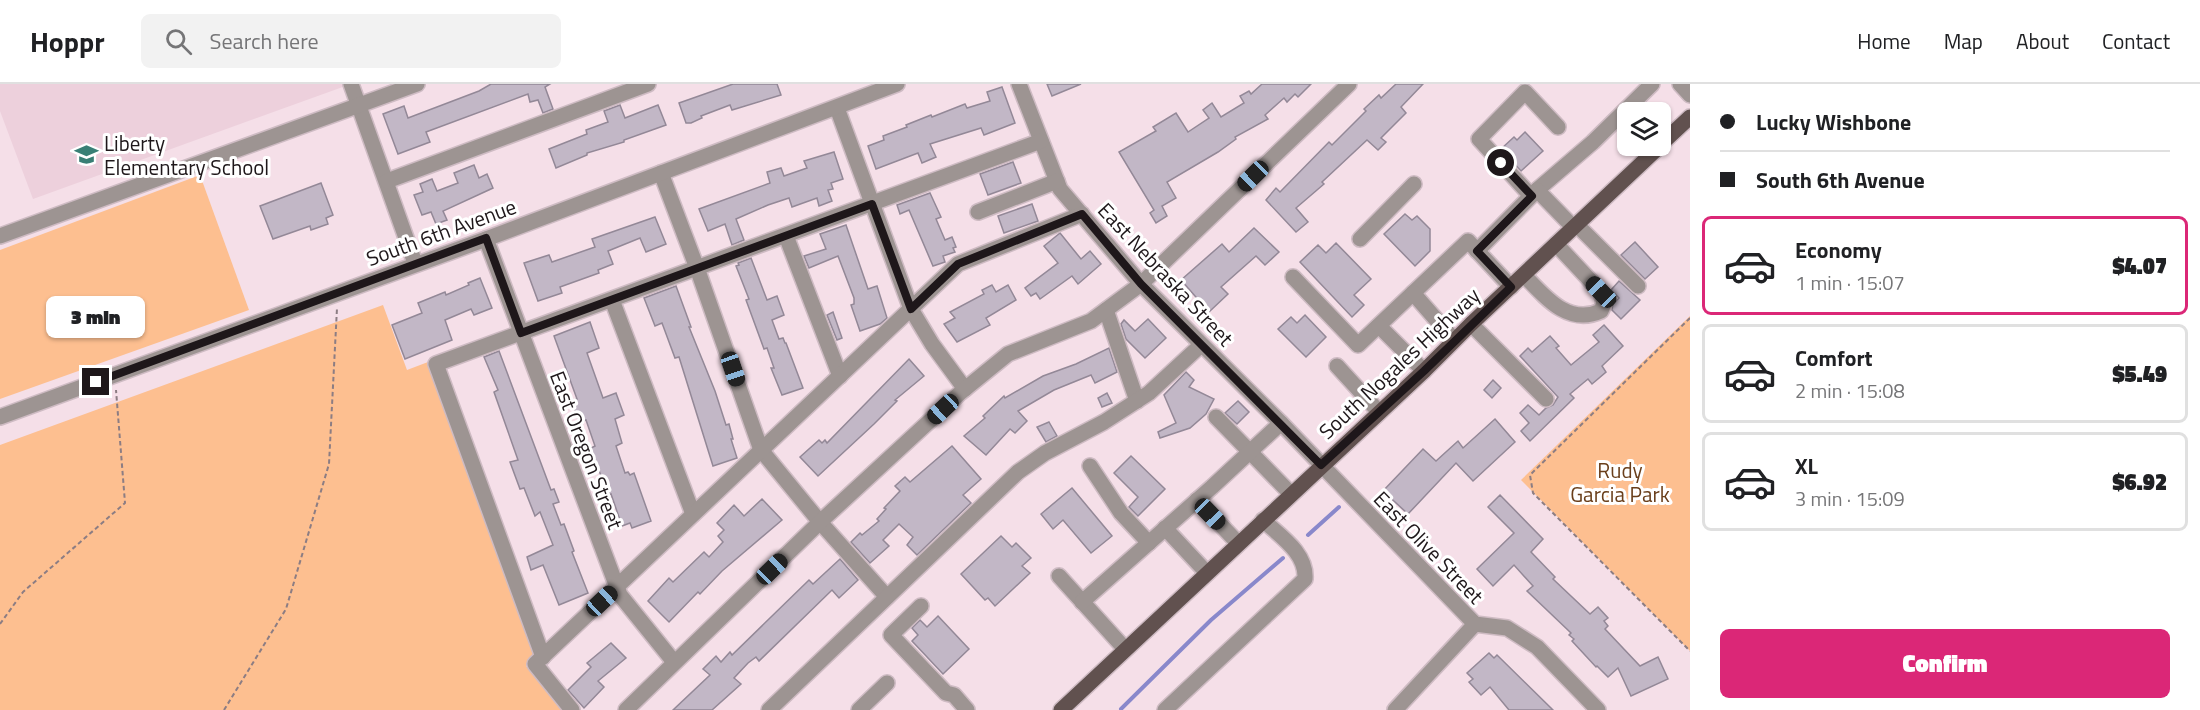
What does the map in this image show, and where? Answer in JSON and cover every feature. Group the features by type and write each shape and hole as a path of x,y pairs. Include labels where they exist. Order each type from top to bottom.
{"main road":[{"name":"South Nogales Highway","path":"1671,135 1690,117"},
{"name":"South Nogales Highway","path":"1061,710 1424,371 1649,156"}],"street":[{"path":"351,84 415,263"},
{"path":"0,236 417,84"},
{"path":"387,181 648,84"},
{"name":"South 6th Avenue","path":"0,417 897,84"},
{"name":"East Nebraska Street","path":"1019,84 1060,189 1141,284 1321,465"},
{"path":"626,710 820,522 965,389 1008,354 1091,321 1141,284 1349,84"},
{"path":"1477,251 1534,193 1593,142 1652,84"},
{"path":"1680,84 1690,95"},
{"path":"1558,127 1525,92 1479,139 1534,193 1576,226 1638,286"},
{"path":"837,108 911,309 932,344 965,389"},
{"path":"543,657 436,364 1041,141"},
{"path":"661,173 761,450 820,522 887,597"},
{"path":"978,212 1057,181"},
{"path":"1360,239 1414,184"},
{"path":"572,710 535,664 958,264 1082,214"},
{"path":"786,236 840,376"},
{"name":"East Oregon Street","path":"486,238 620,595 674,662"},
{"path":"1293,277 1358,345 1468,241 1511,287"},
{"path":"1524,275 1546,298 1566,313 1583,316 1601,311 1604,303 1601,292 1556,244"},
{"path":"1413,293 1454,340"},
{"path":"612,300 693,514"},
{"path":"1106,310 1137,401"},
{"path":"1471,324 1546,399"},
{"path":"1378,326 1424,371"},
{"path":"769,710 1018,472 1045,453 1104,422 1149,393 1202,345"},
{"path":"1337,366 1379,412"},
{"path":"1216,417 1291,494"},
{"path":"1082,602 1197,501 1281,423"},
{"name":"East Olive Street","path":"1321,465 1475,624 1507,628 1537,647 1598,710"},
{"path":"1090,466 1121,513 1149,543"},
{"path":"1197,501 1238,543"},
{"path":"1165,710 1305,579 1306,567 1302,557 1263,520"},
{"path":"1165,528 1207,573"},
{"path":"1059,576 1125,649"},
{"path":"921,606 891,635 946,693 954,695 967,710"},
{"path":"1395,710 1475,624"},
{"path":"859,710 887,683"}],"path":[{"path":"224,710 286,609 329,464 338,292"},
{"path":"1690,318 1530,475 1533,493 1690,651"},
{"path":"0,624 23,592 125,504 115,375"}],"shaded area":[{"name":"Liberty Elementary School","path":"0,84 351,84 33,199 0,111"}],"green space":[{"path":"200,175 249,310 0,399 0,250"},
{"path":"383,305 407,370 428,362 534,655 526,666 567,710 0,710 0,445"},
{"name":"Rudy Garcia Park","path":"1690,316 1690,651 1521,480"}],"building":[{"path":"491,84 550,84 545,87 553,109 543,113 538,100 530,102 528,94 426,132 430,142 398,154 383,114 404,106 408,118 479,91"},
{"path":"733,84 777,84 781,95 732,110 730,105 701,116 702,118 691,123 686,123 679,103"},
{"path":"1047,84 1081,84 1052,96"},
{"path":"1262,84 1311,84 1298,97 1295,94 1287,102 1284,98 1265,115 1268,119 1235,137 1236,139 1218,152 1167,182 1176,198 1162,206 1167,216 1156,223 1150,213 1154,210 1119,152 1156,131 1153,127 1176,113 1188,132 1209,118 1203,110 1212,103 1221,117 1244,103 1240,96 1249,91 1251,94"},
{"path":"1396,84 1423,84 1401,107 1406,113 1381,138 1386,142 1378,150 1367,140 1322,182 1324,184 1296,208 1308,222 1296,232 1266,200 1276,188 1280,192 1329,142 1332,145 1379,95 1381,98"},
{"path":"1002,87 1015,123 984,135 981,128 930,144 936,157 922,163 918,153 876,169 868,146 884,140 883,136 931,115 932,117 965,104 967,108 990,101 987,92"},
{"path":"620,105 625,118 658,105 666,125 624,140 624,142 587,153 587,155 556,168 549,149 587,134 586,130 608,122 604,111"},
{"path":"1525,132 1543,151 1521,171 1501,149 1514,137 1517,140"},
{"path":"834,152 843,179 831,183 833,189 828,190 832,201 819,206 817,198 792,207 789,198 736,219 744,240 732,245 725,224 708,231 699,209 770,183 767,172 781,168 784,176 807,168 804,161"},
{"path":"1013,162 1021,183 988,195 980,174"},
{"path":"474,165 479,178 487,174 493,188 443,211 447,220 436,224 431,212 422,215 414,195 423,192 420,184 432,179 437,191 458,183 454,173"},
{"path":"321,183 333,215 326,218 328,224 311,230 310,226 273,239 260,206"},
{"path":"930,193 941,217 936,219 945,240 952,237 956,247 953,248 955,252 943,256 945,262 933,266 909,210 900,214 897,205"},
{"path":"1032,204 1038,221 1004,233 998,216"},
{"path":"1405,214 1412,220 1417,216 1430,229 1430,251 1415,266 1384,234"},
{"path":"655,217 666,244 646,252 640,238 608,251 613,264 598,270 599,273 560,287 562,293 538,301 524,263 549,255 552,262 595,247 592,239"},
{"path":"846,225 868,289 877,286 887,318 880,324 860,331 851,305 854,304 854,298 838,256 809,268 804,256 826,249 820,234"},
{"path":"1254,228 1279,252 1265,265 1256,256 1221,287 1228,294 1209,312 1181,280 1222,244 1229,252"},
{"path":"1060,233 1081,259 1090,251 1101,264 1078,284 1072,276 1040,299 1036,293 1031,296 1025,288 1058,263 1044,246"},
{"path":"1635,242 1658,267 1645,279 1621,255"},
{"path":"1336,243 1371,279 1354,295 1364,305 1352,317 1300,262 1318,245 1326,253"},
{"path":"751,258 767,300 777,296 784,315 772,320 779,339 783,338 786,343 803,388 782,395 771,368 774,368 767,348 764,349 746,300 749,299 736,266"},
{"path":"480,278 492,308 474,315 471,309 445,320 452,340 405,359 392,325 422,313 418,303 445,292 446,295"},
{"path":"1619,281 1640,300 1621,319 1612,310 1613,304 1619,298 1611,290"},
{"path":"992,285 996,292 1008,285 1016,300 986,318 990,325 957,342 944,324 955,318 950,312 984,294 982,290"},
{"path":"676,286 726,425 729,424 737,458 713,466 679,357 675,358 662,323 655,326 644,298"},
{"path":"833,312 842,338 837,340 827,315"},
{"path":"1305,315 1326,337 1306,357 1278,329 1291,317 1297,323"},
{"path":"1148,319 1166,338 1145,358 1126,339 1121,324 1124,320 1135,331"},
{"path":"590,322 599,348 587,353 603,398 616,393 624,415 615,419 622,443 616,446 625,473 628,472 630,475 634,473 651,521 632,528 630,523 622,526 611,494 608,495 597,465 594,466 587,450 595,446 586,420 580,422 571,401 577,399 554,336"},
{"path":"1604,325 1623,346 1602,366 1606,372 1592,384 1588,379 1570,394 1574,398 1530,441 1521,431 1529,423 1520,413 1528,405 1539,415 1553,405 1558,397 1520,356 1528,348 1532,352 1550,336 1559,346 1556,348 1571,365 1599,342 1593,335"},
{"path":"1109,348 1117,372 1095,383 1091,375 1054,390 1018,411 1027,421 1015,433 1010,429 986,455 964,436 985,418 983,416 1004,396 1005,398 1043,376 1076,364"},
{"path":"499,351 551,490 554,489 559,502 553,504 561,525 564,524 588,593 559,605 543,565 531,570 527,557 553,545 540,512 535,516 524,488 520,489 510,462 518,460 494,392 498,390 484,357"},
{"path":"909,359 924,376 895,400 897,401 874,424 818,476 800,457 819,440 822,443 825,440 827,443"},
{"path":"1186,372 1194,380 1189,387 1214,399 1206,414 1190,428 1160,438 1158,432 1176,423 1164,395"},
{"path":"1493,380 1501,388 1492,398 1484,390"},
{"path":"1107,393 1112,403 1102,407 1098,398"},
{"path":"1238,401 1249,412 1237,424 1225,413"},
{"path":"1495,419 1515,442 1473,481 1456,463 1408,514 1383,491 1423,449 1436,461 1458,441 1463,448"},
{"path":"1049,422 1057,436 1046,442 1037,427"},
{"path":"952,446 981,479 963,495 971,503 917,555 907,545 913,537 899,524 883,540 889,546 870,563 851,542 860,533 862,535 879,521 877,519 886,509 884,508 900,491 895,486 905,477 910,482"},
{"path":"1131,456 1165,489 1138,516 1129,507 1138,497 1114,473"},
{"path":"1072,488 1112,536 1091,553 1063,520 1053,529 1041,514"},
{"path":"1500,495 1543,539 1531,552 1555,577 1553,579 1590,614 1598,607 1608,618 1604,621 1608,626 1605,629 1640,666 1658,657 1668,679 1631,696 1618,668 1608,677 1596,667 1572,641 1574,639 1569,635 1571,633 1527,591 1533,586 1514,565 1493,586 1477,569 1514,533 1488,507"},
{"path":"762,499 782,520 722,571 700,594 698,592 669,622 648,601 669,578 673,582 704,552 709,557 723,542 718,536 724,530 717,523 734,505 744,516"},
{"path":"1001,536 1012,547 1016,543 1031,558 1022,566 1030,573 995,606 988,598 985,600 961,574"},
{"path":"840,559 858,580 839,598 832,590 759,661 756,657 748,663 734,678 741,684 712,710 673,710 710,675 703,669 716,656 721,662 730,652 732,655 809,580 813,584"},
{"path":"938,616 969,649 943,674 912,641 918,635 912,628 920,620 927,627"},
{"path":"611,643 626,658 598,681 604,687 584,708 568,690 591,667 587,663"},
{"path":"1489,653 1494,658 1497,655 1553,710 1509,710 1490,687 1481,695 1469,682 1473,679 1467,673"}],"waterway":[{"path":"1308,535 1339,507"},
{"path":"1121,709 1211,620 1283,558"}],"place":[{"name":"Liberty Elementary School","path":"86,155"}],"route":[{"path":"96,382 486,238 521,333 872,204 911,309 958,264 1082,214 1141,284 1321,465 1424,371 1511,287 1477,251 1532,196 1501,163"}]}
